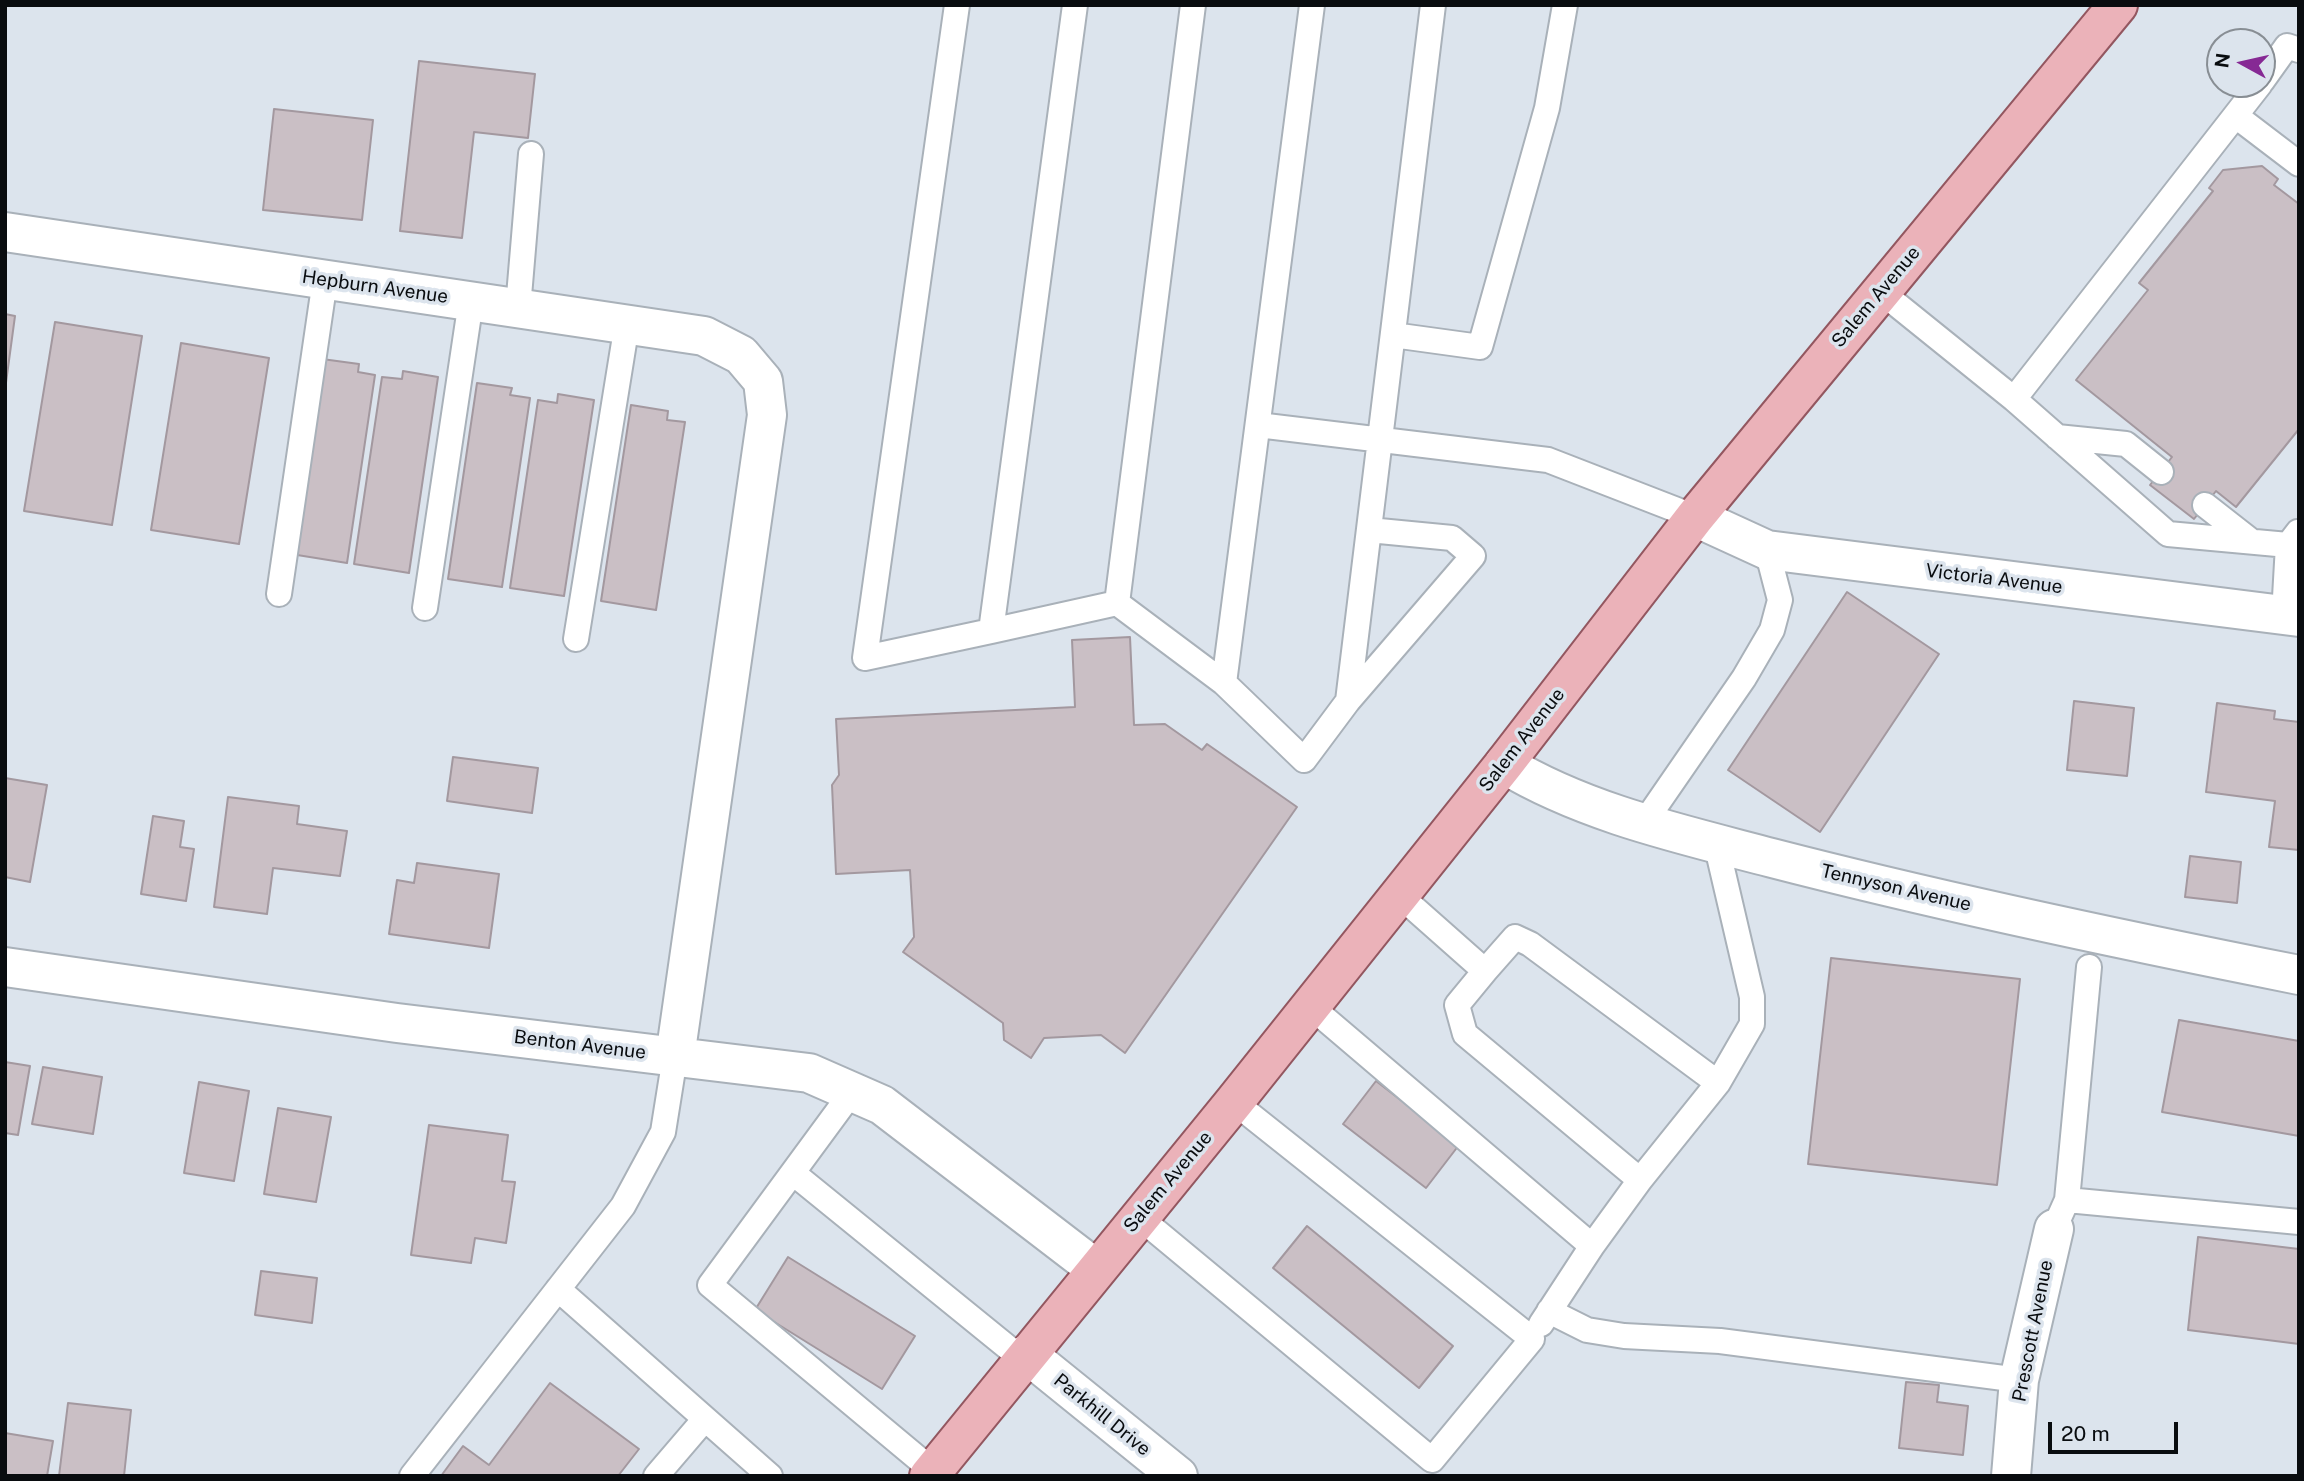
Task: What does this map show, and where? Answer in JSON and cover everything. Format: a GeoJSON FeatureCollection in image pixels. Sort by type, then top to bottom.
{"type":"FeatureCollection","features":[{"type":"Feature","properties":{"kind":"main road","name":"Salem Avenue"},"geometry":{"type":"LineString","coordinates":[[931,1474],[1234,1102],[1504,764],[1695,517],[2118,5]]}},
{"type":"Feature","properties":{"kind":"street","name":"Hepburn Avenue"},"geometry":{"type":"LineString","coordinates":[[5,232],[704,336],[741,355],[763,381],[767,415],[675,1057]]}},
{"type":"Feature","properties":{"kind":"street","name":"Victoria Avenue"},"geometry":{"type":"LineString","coordinates":[[1695,517],[1767,550],[2291,616]]}},
{"type":"Feature","properties":{"kind":"street","name":"Tennyson Avenue"},"geometry":{"type":"LineString","coordinates":[[1504,764],[1541,786],[1644,823],[1716,843],[1899,890],[2129,942],[2299,975]]}},
{"type":"Feature","properties":{"kind":"street","name":"Benton Avenue"},"geometry":{"type":"LineString","coordinates":[[5,967],[397,1023],[809,1073],[882,1105],[1096,1269]]}},
{"type":"Feature","properties":{"kind":"street","name":"Prescott Avenue"},"geometry":{"type":"LineString","coordinates":[[2011,1476],[2019,1380],[2061,1215]]}},
{"type":"Feature","properties":{"kind":"street","name":"Parkhill Drive"},"geometry":{"type":"LineString","coordinates":[[1025,1356],[1178,1476]]}},
{"type":"Feature","properties":{"kind":"lane"},"geometry":{"type":"LineString","coordinates":[[957,5],[865,658],[1117,603],[1224,683],[1304,760],[1348,701],[1473,556],[1452,538],[1368,530]]}},
{"type":"Feature","properties":{"kind":"lane"},"geometry":{"type":"LineString","coordinates":[[991,631],[1074,5]]}},
{"type":"Feature","properties":{"kind":"lane"},"geometry":{"type":"LineString","coordinates":[[1117,603],[1194,5]]}},
{"type":"Feature","properties":{"kind":"lane"},"geometry":{"type":"LineString","coordinates":[[1224,683],[1312,5]]}},
{"type":"Feature","properties":{"kind":"lane"},"geometry":{"type":"LineString","coordinates":[[1348,701],[1433,5]]}},
{"type":"Feature","properties":{"kind":"lane"},"geometry":{"type":"LineString","coordinates":[[1393,335],[1480,347],[1547,108],[1565,5]]}},
{"type":"Feature","properties":{"kind":"lane"},"geometry":{"type":"LineString","coordinates":[[2276,61],[2287,46],[2299,50]]}},
{"type":"Feature","properties":{"kind":"lane"},"geometry":{"type":"LineString","coordinates":[[2014,399],[2249,98]]}},
{"type":"Feature","properties":{"kind":"lane"},"geometry":{"type":"LineString","coordinates":[[2236,116],[2299,164]]}},
{"type":"Feature","properties":{"kind":"lane"},"geometry":{"type":"LineString","coordinates":[[518,308],[531,154]]}},
{"type":"Feature","properties":{"kind":"lane"},"geometry":{"type":"LineString","coordinates":[[279,594],[326,280]]}},
{"type":"Feature","properties":{"kind":"lane"},"geometry":{"type":"LineString","coordinates":[[1880,291],[2014,399],[2168,534],[2251,541],[2294,538],[2291,616]]}},
{"type":"Feature","properties":{"kind":"lane"},"geometry":{"type":"LineString","coordinates":[[425,608],[471,301]]}},
{"type":"Feature","properties":{"kind":"lane"},"geometry":{"type":"LineString","coordinates":[[576,639],[627,324]]}},
{"type":"Feature","properties":{"kind":"lane"},"geometry":{"type":"LineString","coordinates":[[1258,425],[1548,460],[1695,517]]}},
{"type":"Feature","properties":{"kind":"lane"},"geometry":{"type":"LineString","coordinates":[[2057,437],[2126,444],[2161,472]]}},
{"type":"Feature","properties":{"kind":"lane"},"geometry":{"type":"LineString","coordinates":[[2205,505],[2251,541]]}},
{"type":"Feature","properties":{"kind":"lane"},"geometry":{"type":"LineString","coordinates":[[1644,823],[1744,678],[1772,630],[1780,600],[1767,550]]}},
{"type":"Feature","properties":{"kind":"lane"},"geometry":{"type":"LineString","coordinates":[[1139,1217],[1425,1468],[1532,1339],[1592,1246],[1640,1180],[1718,1083],[1752,1024],[1752,997],[1716,843]]}},
{"type":"Feature","properties":{"kind":"lane"},"geometry":{"type":"LineString","coordinates":[[1398,894],[1485,971]]}},
{"type":"Feature","properties":{"kind":"lane"},"geometry":{"type":"LineString","coordinates":[[1640,1180],[1465,1034],[1457,1005],[1515,937],[1530,944],[1718,1083]]}},
{"type":"Feature","properties":{"kind":"lane"},"geometry":{"type":"LineString","coordinates":[[2089,967],[2061,1215],[2299,1222]]}},
{"type":"Feature","properties":{"kind":"lane"},"geometry":{"type":"LineString","coordinates":[[1310,1006],[1592,1246]]}},
{"type":"Feature","properties":{"kind":"lane"},"geometry":{"type":"LineString","coordinates":[[412,1476],[622,1206],[663,1132],[675,1057]]}},
{"type":"Feature","properties":{"kind":"lane"},"geometry":{"type":"LineString","coordinates":[[852,1092],[710,1286],[931,1474]]}},
{"type":"Feature","properties":{"kind":"lane"},"geometry":{"type":"LineString","coordinates":[[1234,1102],[1532,1339]]}},
{"type":"Feature","properties":{"kind":"lane"},"geometry":{"type":"LineString","coordinates":[[793,1173],[1025,1356]]}},
{"type":"Feature","properties":{"kind":"lane"},"geometry":{"type":"LineString","coordinates":[[558,1289],[770,1476]]}},
{"type":"Feature","properties":{"kind":"lane"},"geometry":{"type":"LineString","coordinates":[[1549,1311],[1587,1330],[1624,1336],[1720,1340],[2019,1380]]}},
{"type":"Feature","properties":{"kind":"lane"},"geometry":{"type":"LineString","coordinates":[[656,1476],[704,1420]]}},
{"type":"Feature","properties":{"kind":"building"},"geometry":{"type":"Polygon","coordinates":[[[419,61],[535,74],[528,138],[474,132],[462,238],[400,231],[419,61]]]}},
{"type":"Feature","properties":{"kind":"building"},"geometry":{"type":"Polygon","coordinates":[[[274,109],[373,120],[362,220],[263,210],[274,109]]]}},
{"type":"Feature","properties":{"kind":"building"},"geometry":{"type":"Polygon","coordinates":[[[2262,166],[2278,179],[2274,185],[2299,204],[2299,429],[2236,507],[2216,491],[2194,519],[2150,485],[2172,457],[2076,380],[2148,290],[2139,283],[2213,191],[2209,188],[2223,170],[2262,166]]]}},
{"type":"Feature","properties":{"kind":"building"},"geometry":{"type":"Polygon","coordinates":[[[5,314],[15,316],[5,390],[5,314]]]}},
{"type":"Feature","properties":{"kind":"building"},"geometry":{"type":"Polygon","coordinates":[[[55,322],[142,336],[112,525],[24,511],[55,322]]]}},
{"type":"Feature","properties":{"kind":"building"},"geometry":{"type":"Polygon","coordinates":[[[181,343],[269,358],[239,544],[151,530],[181,343]]]}},
{"type":"Feature","properties":{"kind":"building"},"geometry":{"type":"Polygon","coordinates":[[[322,359],[359,364],[358,372],[375,375],[347,563],[291,554],[322,359]]]}},
{"type":"Feature","properties":{"kind":"building"},"geometry":{"type":"Polygon","coordinates":[[[403,371],[438,377],[409,573],[354,564],[382,377],[402,379],[403,371]]]}},
{"type":"Feature","properties":{"kind":"building"},"geometry":{"type":"Polygon","coordinates":[[[477,383],[512,388],[510,395],[530,398],[502,587],[448,579],[477,383]]]}},
{"type":"Feature","properties":{"kind":"building"},"geometry":{"type":"Polygon","coordinates":[[[558,394],[594,400],[564,596],[510,588],[538,400],[557,403],[558,394]]]}},
{"type":"Feature","properties":{"kind":"building"},"geometry":{"type":"Polygon","coordinates":[[[631,405],[668,411],[667,420],[685,422],[656,610],[601,601],[631,405]]]}},
{"type":"Feature","properties":{"kind":"building"},"geometry":{"type":"Polygon","coordinates":[[[1847,592],[1939,654],[1820,832],[1728,770],[1847,592]]]}},
{"type":"Feature","properties":{"kind":"building"},"geometry":{"type":"Polygon","coordinates":[[[1130,637],[1134,725],[1165,724],[1202,750],[1207,744],[1297,807],[1125,1053],[1101,1035],[1044,1038],[1031,1058],[1004,1040],[1003,1023],[903,952],[914,937],[910,870],[836,874],[832,785],[839,775],[836,719],[1075,707],[1072,640],[1130,637]]]}},
{"type":"Feature","properties":{"kind":"building"},"geometry":{"type":"Polygon","coordinates":[[[2074,701],[2134,708],[2127,776],[2067,770],[2074,701]]]}},
{"type":"Feature","properties":{"kind":"building"},"geometry":{"type":"Polygon","coordinates":[[[2217,703],[2275,711],[2274,719],[2299,722],[2299,850],[2269,847],[2275,801],[2206,792],[2217,703]]]}},
{"type":"Feature","properties":{"kind":"building"},"geometry":{"type":"Polygon","coordinates":[[[453,757],[538,768],[532,813],[447,801],[453,757]]]}},
{"type":"Feature","properties":{"kind":"building"},"geometry":{"type":"Polygon","coordinates":[[[5,778],[47,785],[30,882],[5,877],[5,778]]]}},
{"type":"Feature","properties":{"kind":"building"},"geometry":{"type":"Polygon","coordinates":[[[228,797],[299,806],[297,824],[347,831],[340,876],[273,868],[267,914],[214,907],[228,797]]]}},
{"type":"Feature","properties":{"kind":"building"},"geometry":{"type":"Polygon","coordinates":[[[153,816],[184,821],[180,847],[194,849],[186,901],[141,894],[153,816]]]}},
{"type":"Feature","properties":{"kind":"building"},"geometry":{"type":"Polygon","coordinates":[[[2190,856],[2241,862],[2237,903],[2185,897],[2190,856]]]}},
{"type":"Feature","properties":{"kind":"building"},"geometry":{"type":"Polygon","coordinates":[[[417,863],[499,874],[489,948],[389,934],[397,880],[414,883],[417,863]]]}},
{"type":"Feature","properties":{"kind":"building"},"geometry":{"type":"Polygon","coordinates":[[[1831,958],[2020,979],[1997,1185],[1808,1164],[1831,958]]]}},
{"type":"Feature","properties":{"kind":"building"},"geometry":{"type":"Polygon","coordinates":[[[2179,1020],[2299,1041],[2299,1136],[2162,1112],[2179,1020]]]}},
{"type":"Feature","properties":{"kind":"building"},"geometry":{"type":"Polygon","coordinates":[[[5,1062],[30,1066],[18,1135],[5,1133],[5,1062]]]}},
{"type":"Feature","properties":{"kind":"building"},"geometry":{"type":"Polygon","coordinates":[[[43,1067],[102,1077],[93,1134],[32,1124],[43,1067]]]}},
{"type":"Feature","properties":{"kind":"building"},"geometry":{"type":"Polygon","coordinates":[[[1376,1081],[1459,1145],[1426,1188],[1343,1124],[1376,1081]]]}},
{"type":"Feature","properties":{"kind":"building"},"geometry":{"type":"Polygon","coordinates":[[[199,1082],[249,1091],[234,1181],[184,1173],[199,1082]]]}},
{"type":"Feature","properties":{"kind":"building"},"geometry":{"type":"Polygon","coordinates":[[[278,1108],[331,1117],[316,1202],[264,1194],[278,1108]]]}},
{"type":"Feature","properties":{"kind":"building"},"geometry":{"type":"Polygon","coordinates":[[[429,1125],[508,1135],[502,1181],[515,1182],[506,1243],[475,1238],[471,1263],[411,1255],[429,1125]]]}},
{"type":"Feature","properties":{"kind":"building"},"geometry":{"type":"Polygon","coordinates":[[[1307,1226],[1453,1346],[1419,1388],[1273,1268],[1307,1226]]]}},
{"type":"Feature","properties":{"kind":"building"},"geometry":{"type":"Polygon","coordinates":[[[2198,1237],[2299,1249],[2299,1344],[2188,1330],[2198,1237]]]}},
{"type":"Feature","properties":{"kind":"building"},"geometry":{"type":"Polygon","coordinates":[[[788,1257],[915,1336],[882,1389],[755,1310],[788,1257]]]}},
{"type":"Feature","properties":{"kind":"building"},"geometry":{"type":"Polygon","coordinates":[[[261,1271],[317,1278],[312,1323],[255,1315],[261,1271]]]}},
{"type":"Feature","properties":{"kind":"building"},"geometry":{"type":"Polygon","coordinates":[[[1906,1382],[1939,1385],[1937,1402],[1968,1406],[1963,1455],[1899,1448],[1906,1382]]]}},
{"type":"Feature","properties":{"kind":"building"},"geometry":{"type":"Polygon","coordinates":[[[550,1383],[639,1449],[618,1476],[441,1476],[463,1446],[489,1465],[550,1383]]]}},
{"type":"Feature","properties":{"kind":"building"},"geometry":{"type":"Polygon","coordinates":[[[68,1403],[131,1410],[124,1476],[59,1476],[68,1403]]]}},
{"type":"Feature","properties":{"kind":"building"},"geometry":{"type":"Polygon","coordinates":[[[5,1433],[53,1441],[47,1476],[5,1476],[5,1433]]]}}]}
